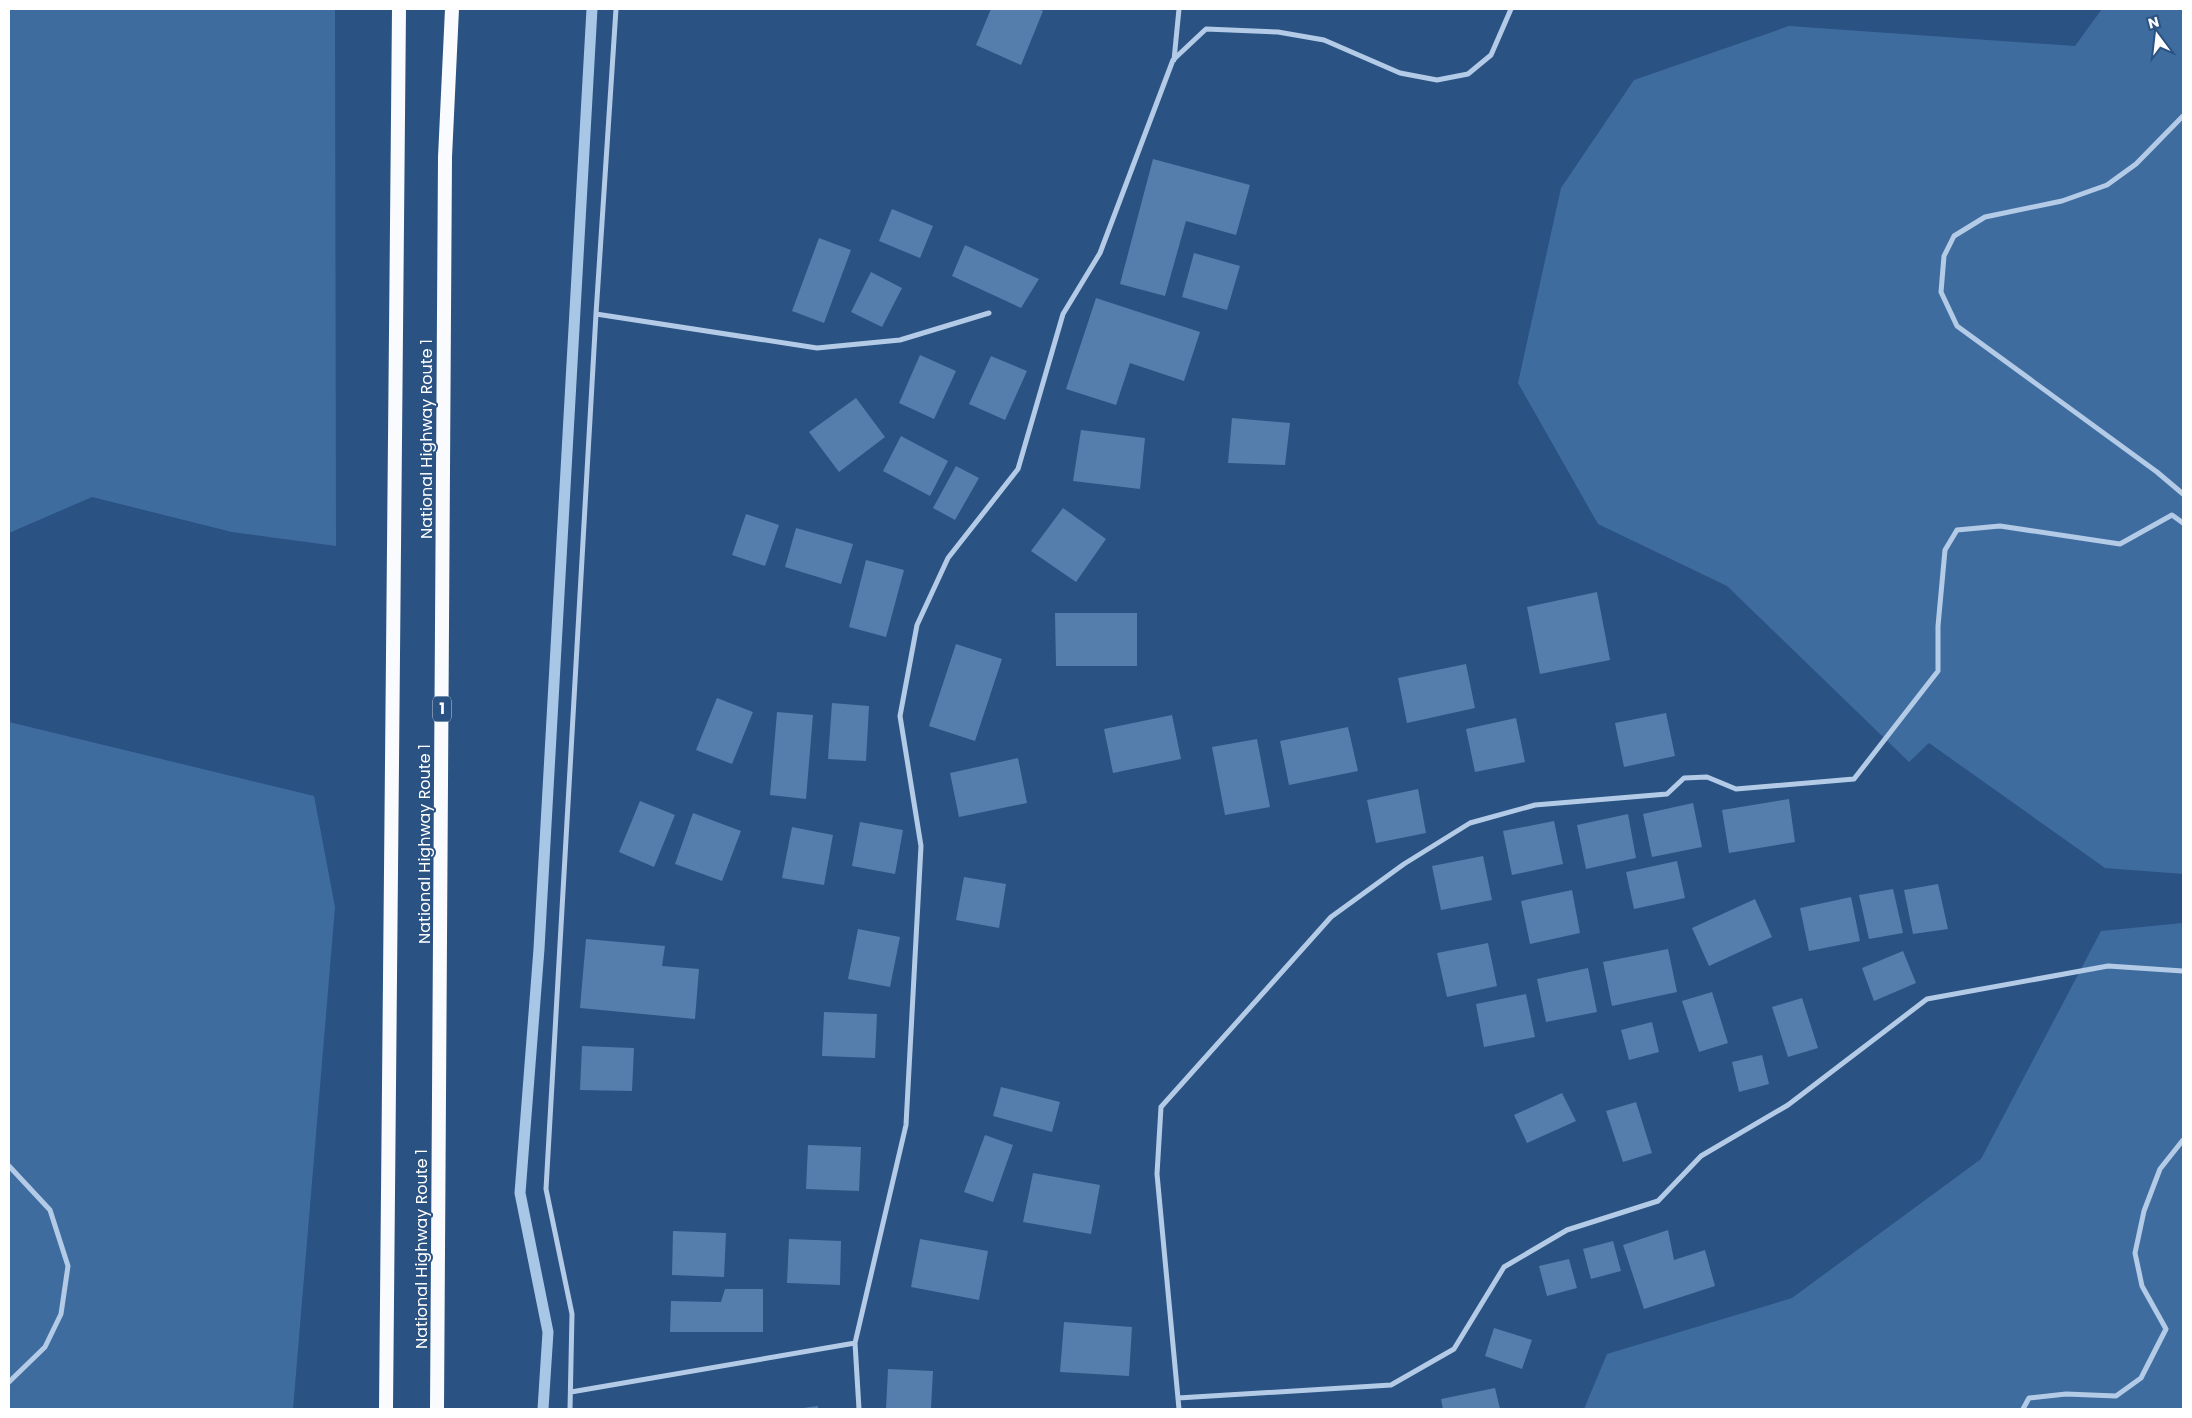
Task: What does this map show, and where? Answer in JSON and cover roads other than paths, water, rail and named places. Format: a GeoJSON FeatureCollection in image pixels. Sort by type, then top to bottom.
{"type":"FeatureCollection","features":[{"type":"Feature","properties":{"kind":"highway","name":"National Highway Route 1"},"geometry":{"type":"LineString","coordinates":[[386,1409],[399,9]]}},
{"type":"Feature","properties":{"kind":"highway","name":"National Highway Route 1"},"geometry":{"type":"LineString","coordinates":[[438,1409],[445,167],[452,9]]}},
{"type":"Feature","properties":{"kind":"street"},"geometry":{"type":"LineString","coordinates":[[570,1409],[572,1392],[572,1314],[546,1189],[596,314],[616,9]]}},
{"type":"Feature","properties":{"kind":"street"},"geometry":{"type":"LineString","coordinates":[[859,1409],[855,1343],[906,1125],[921,846],[900,716],[917,625],[948,558],[1018,468],[1063,314],[1100,253],[1174,60],[1179,9]]}},
{"type":"Feature","properties":{"kind":"street"},"geometry":{"type":"LineString","coordinates":[[1174,60],[1206,29],[1278,32],[1324,40],[1400,73],[1436,80],[1468,74],[1492,55],[1511,9]]}},
{"type":"Feature","properties":{"kind":"street"},"geometry":{"type":"LineString","coordinates":[[2183,116],[2136,164],[2107,185],[2062,201],[1985,217],[1954,236],[1944,256],[1941,292],[1957,326],[2157,472],[2183,494]]}},
{"type":"Feature","properties":{"kind":"street"},"geometry":{"type":"LineString","coordinates":[[596,314],[817,348],[900,340],[989,313]]}},
{"type":"Feature","properties":{"kind":"street"},"geometry":{"type":"LineString","coordinates":[[1179,1409],[1157,1174],[1161,1107],[1331,917],[1404,864],[1470,823],[1535,805],[1667,794],[1684,778],[1707,777],[1736,789],[1854,779],[1938,671],[1938,626],[1945,550],[1957,530],[2000,526],[2120,544],[2172,515],[2183,523]]}},
{"type":"Feature","properties":{"kind":"street"},"geometry":{"type":"LineString","coordinates":[[1178,1398],[1391,1385],[1454,1349],[1504,1267],[1566,1230],[1658,1201],[1701,1156],[1788,1105],[1927,999],[2108,966],[2183,971]]}},
{"type":"Feature","properties":{"kind":"street"},"geometry":{"type":"LineString","coordinates":[[2023,1409],[2030,1398],[2066,1394],[2116,1396],[2141,1378],[2166,1329],[2142,1286],[2135,1253],[2144,1211],[2160,1169],[2183,1140]]}},
{"type":"Feature","properties":{"kind":"street"},"geometry":{"type":"LineString","coordinates":[[9,1166],[50,1210],[68,1266],[61,1314],[45,1347],[9,1382]]}},
{"type":"Feature","properties":{"kind":"street"},"geometry":{"type":"LineString","coordinates":[[572,1392],[855,1343]]}},
{"type":"Feature","properties":{"kind":"waterway"},"geometry":{"type":"LineString","coordinates":[[543,1409],[548,1332],[520,1193],[539,949],[592,9]]}}]}
